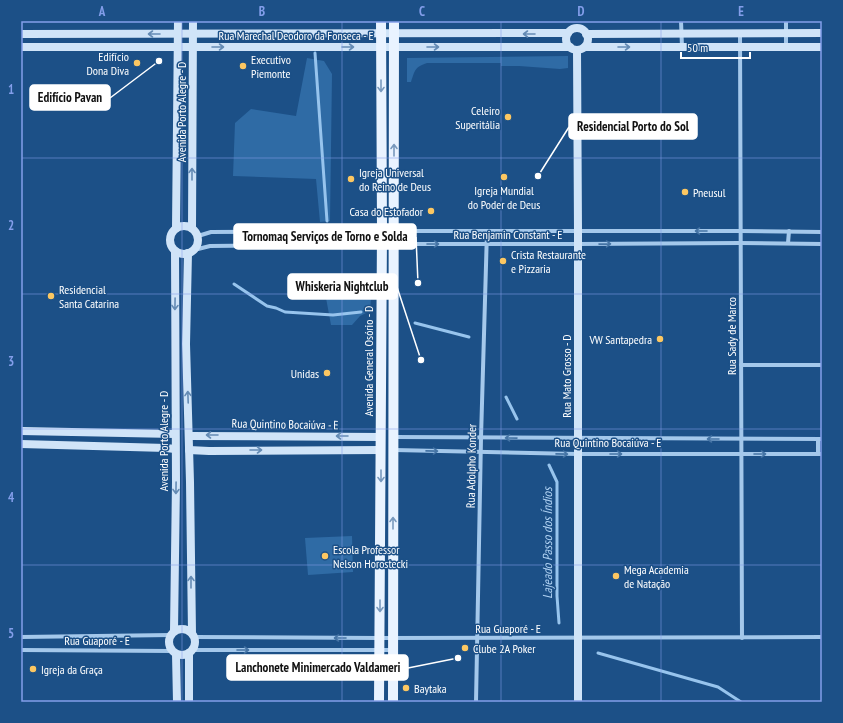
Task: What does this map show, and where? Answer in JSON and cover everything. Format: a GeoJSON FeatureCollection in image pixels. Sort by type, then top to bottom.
{"type":"FeatureCollection","features":[{"type":"Feature","properties":{"kind":"main road","name":"Avenida General Osório - D"},"geometry":{"type":"LineString","coordinates":[[380,702],[382,231],[381,21]]}},
{"type":"Feature","properties":{"kind":"main road"},"geometry":{"type":"LineString","coordinates":[[393,702],[394,21]]}},
{"type":"Feature","properties":{"kind":"street","name":"Avenida Porto Alegre - D"},"geometry":{"type":"LineString","coordinates":[[176,228],[178,21]]}},
{"type":"Feature","properties":{"kind":"street","name":"Avenida Porto Alegre - D"},"geometry":{"type":"LineString","coordinates":[[192,228],[193,21]]}},
{"type":"Feature","properties":{"kind":"street"},"geometry":{"type":"LineString","coordinates":[[681,21],[682,47]]}},
{"type":"Feature","properties":{"kind":"street"},"geometry":{"type":"LineString","coordinates":[[786,21],[786,47]]}},
{"type":"Feature","properties":{"kind":"street"},"geometry":{"type":"LineString","coordinates":[[577,25],[586,34],[588,40],[577,48],[568,45],[567,41],[568,34],[577,25]]}},
{"type":"Feature","properties":{"kind":"street","name":"Rua Sady de Marco"},"geometry":{"type":"LineString","coordinates":[[740,33],[742,638]]}},
{"type":"Feature","properties":{"kind":"street"},"geometry":{"type":"LineString","coordinates":[[586,34],[822,33]]}},
{"type":"Feature","properties":{"kind":"street","name":"Rua Marechal Deodoro da Fonseca - E"},"geometry":{"type":"LineString","coordinates":[[21,34],[568,34]]}},
{"type":"Feature","properties":{"kind":"street"},"geometry":{"type":"LineString","coordinates":[[489,47],[490,34]]}},
{"type":"Feature","properties":{"kind":"street","name":"Rua Marechal Deodoro da Fonseca - E"},"geometry":{"type":"LineString","coordinates":[[21,47],[822,47]]}},
{"type":"Feature","properties":{"kind":"street","name":"Rua Mato Grosso - D"},"geometry":{"type":"LineString","coordinates":[[577,48],[578,702]]}},
{"type":"Feature","properties":{"kind":"street"},"geometry":{"type":"LineString","coordinates":[[182,226],[192,228],[198,236],[197,246],[191,252],[183,254],[175,251],[170,241],[172,233],[176,228],[182,226]]}},
{"type":"Feature","properties":{"kind":"street","name":"Rua Adolpho Konder"},"geometry":{"type":"LineString","coordinates":[[476,702],[487,231]]}},
{"type":"Feature","properties":{"kind":"street"},"geometry":{"type":"LineString","coordinates":[[788,243],[789,231]]}},
{"type":"Feature","properties":{"kind":"street","name":"Rua Benjamin Constant - E"},"geometry":{"type":"LineString","coordinates":[[198,236],[211,232],[822,232]]}},
{"type":"Feature","properties":{"kind":"street","name":"Rua Benjamin Constant - E"},"geometry":{"type":"LineString","coordinates":[[191,252],[210,246],[740,242],[822,244]]}},
{"type":"Feature","properties":{"kind":"street","name":"Avenida Porto Alegre - D"},"geometry":{"type":"LineString","coordinates":[[172,633],[176,482],[175,251]]}},
{"type":"Feature","properties":{"kind":"street","name":"Avenida Porto Alegre - D"},"geometry":{"type":"LineString","coordinates":[[191,252],[186,344],[193,635]]}},
{"type":"Feature","properties":{"kind":"street"},"geometry":{"type":"LineString","coordinates":[[741,365],[822,365]]}},
{"type":"Feature","properties":{"kind":"street"},"geometry":{"type":"LineString","coordinates":[[21,430],[175,434]]}},
{"type":"Feature","properties":{"kind":"street","name":"Rua Quintino Bocaiúva - E"},"geometry":{"type":"LineString","coordinates":[[189,436],[381,437]]}},
{"type":"Feature","properties":{"kind":"street"},"geometry":{"type":"LineString","coordinates":[[309,436],[310,450]]}},
{"type":"Feature","properties":{"kind":"street","name":"Rua Quintino Bocaiúva - E"},"geometry":{"type":"LineString","coordinates":[[393,437],[820,439]]}},
{"type":"Feature","properties":{"kind":"street"},"geometry":{"type":"LineString","coordinates":[[820,439],[820,454]]}},
{"type":"Feature","properties":{"kind":"street"},"geometry":{"type":"LineString","coordinates":[[21,444],[175,449]]}},
{"type":"Feature","properties":{"kind":"street","name":"Rua Quintino Bocaiúva - E"},"geometry":{"type":"LineString","coordinates":[[189,450],[381,450]]}},
{"type":"Feature","properties":{"kind":"street","name":"Rua Quintino Bocaiúva - E"},"geometry":{"type":"LineString","coordinates":[[393,450],[578,454],[820,454]]}},
{"type":"Feature","properties":{"kind":"street"},"geometry":{"type":"LineString","coordinates":[[189,702],[191,652],[195,642],[193,635],[185,629],[177,630],[172,633],[168,643],[174,652],[180,655],[191,652],[393,650]]}},
{"type":"Feature","properties":{"kind":"street","name":"Rua Guaporé - E"},"geometry":{"type":"LineString","coordinates":[[21,637],[172,633]]}},
{"type":"Feature","properties":{"kind":"street","name":"Rua Guaporé - E"},"geometry":{"type":"LineString","coordinates":[[193,635],[380,638],[822,638]]}},
{"type":"Feature","properties":{"kind":"street","name":"Rua Guaporé - E"},"geometry":{"type":"LineString","coordinates":[[21,650],[174,652]]}},
{"type":"Feature","properties":{"kind":"street"},"geometry":{"type":"LineString","coordinates":[[174,652],[177,702]]}},
{"type":"Feature","properties":{"kind":"shaded area"},"geometry":{"type":"Polygon","coordinates":[[[568,56],[568,68],[560,69],[501,66],[501,63],[427,63],[418,68],[411,82],[407,82],[407,58],[568,56]]]}},
{"type":"Feature","properties":{"kind":"shaded area"},"geometry":{"type":"Polygon","coordinates":[[[307,58],[324,61],[332,74],[330,221],[320,222],[316,179],[233,176],[235,123],[251,109],[296,116],[307,58]]]}},
{"type":"Feature","properties":{"kind":"shaded area"},"geometry":{"type":"Polygon","coordinates":[[[336,294],[371,298],[370,311],[360,316],[352,325],[331,325],[326,298],[336,294]]]}},
{"type":"Feature","properties":{"kind":"shaded area"},"geometry":{"type":"Polygon","coordinates":[[[352,536],[353,572],[308,575],[305,538],[352,536]]]}},
{"type":"Feature","properties":{"kind":"waterway"},"geometry":{"type":"LineString","coordinates":[[315,53],[327,221]]}},
{"type":"Feature","properties":{"kind":"waterway","name":"Lajeado Passo dos Índios"},"geometry":{"type":"LineString","coordinates":[[234,284],[267,306],[285,312],[333,315],[361,312]]}},
{"type":"Feature","properties":{"kind":"waterway","name":"Lajeado Passo dos Índios"},"geometry":{"type":"LineString","coordinates":[[415,323],[469,337]]}},
{"type":"Feature","properties":{"kind":"waterway","name":"Lajeado Passo dos Índios"},"geometry":{"type":"LineString","coordinates":[[506,397],[517,419]]}},
{"type":"Feature","properties":{"kind":"waterway","name":"Lajeado Passo dos Índios"},"geometry":{"type":"LineString","coordinates":[[549,465],[557,482],[557,596],[559,623]]}},
{"type":"Feature","properties":{"kind":"waterway","name":"Lajeado Passo dos Índios"},"geometry":{"type":"LineString","coordinates":[[598,653],[718,687],[741,702]]}},
{"type":"Feature","properties":{"kind":"place","name":"Edifício Pavan"},"geometry":{"type":"Point","coordinates":[159,61]}},
{"type":"Feature","properties":{"kind":"place","name":"Edifício Dona Diva"},"geometry":{"type":"Point","coordinates":[137,63]}},
{"type":"Feature","properties":{"kind":"place","name":"Executivo Piemonte"},"geometry":{"type":"Point","coordinates":[243,66]}},
{"type":"Feature","properties":{"kind":"place","name":"Celeiro Superitália"},"geometry":{"type":"Point","coordinates":[508,117]}},
{"type":"Feature","properties":{"kind":"place","name":"Residencial Porto do Sol"},"geometry":{"type":"Point","coordinates":[538,176]}},
{"type":"Feature","properties":{"kind":"place","name":"Igreja Mundial do Poder de Deus"},"geometry":{"type":"Point","coordinates":[504,177]}},
{"type":"Feature","properties":{"kind":"place","name":"Igreja Universal do Reino de Deus"},"geometry":{"type":"Point","coordinates":[351,179]}},
{"type":"Feature","properties":{"kind":"place","name":"Pneusul"},"geometry":{"type":"Point","coordinates":[685,192]}},
{"type":"Feature","properties":{"kind":"place","name":"Casa do Estofador"},"geometry":{"type":"Point","coordinates":[431,211]}},
{"type":"Feature","properties":{"kind":"place","name":"Crista Restaurante e Pizzaria"},"geometry":{"type":"Point","coordinates":[503,261]}},
{"type":"Feature","properties":{"kind":"place","name":"Tornomaq Serviços de Torno e Solda"},"geometry":{"type":"Point","coordinates":[418,283]}},
{"type":"Feature","properties":{"kind":"place","name":"Residencial Santa Catarina"},"geometry":{"type":"Point","coordinates":[51,296]}},
{"type":"Feature","properties":{"kind":"place","name":"VW Santapedra"},"geometry":{"type":"Point","coordinates":[660,339]}},
{"type":"Feature","properties":{"kind":"place","name":"Whiskeria Nightclub"},"geometry":{"type":"Point","coordinates":[421,360]}},
{"type":"Feature","properties":{"kind":"place","name":"Unidas"},"geometry":{"type":"Point","coordinates":[327,373]}},
{"type":"Feature","properties":{"kind":"place","name":"Escola Professor Nelson Horostecki"},"geometry":{"type":"Point","coordinates":[325,556]}},
{"type":"Feature","properties":{"kind":"place","name":"Mega Academia de Natação"},"geometry":{"type":"Point","coordinates":[616,576]}},
{"type":"Feature","properties":{"kind":"place","name":"Clube 2A Poker"},"geometry":{"type":"Point","coordinates":[465,648]}},
{"type":"Feature","properties":{"kind":"place","name":"Lanchonete Minimercado Valdameri"},"geometry":{"type":"Point","coordinates":[458,658]}},
{"type":"Feature","properties":{"kind":"place","name":"Igreja da Graça"},"geometry":{"type":"Point","coordinates":[33,669]}},
{"type":"Feature","properties":{"kind":"place","name":"Baytaka"},"geometry":{"type":"Point","coordinates":[406,688]}}]}
